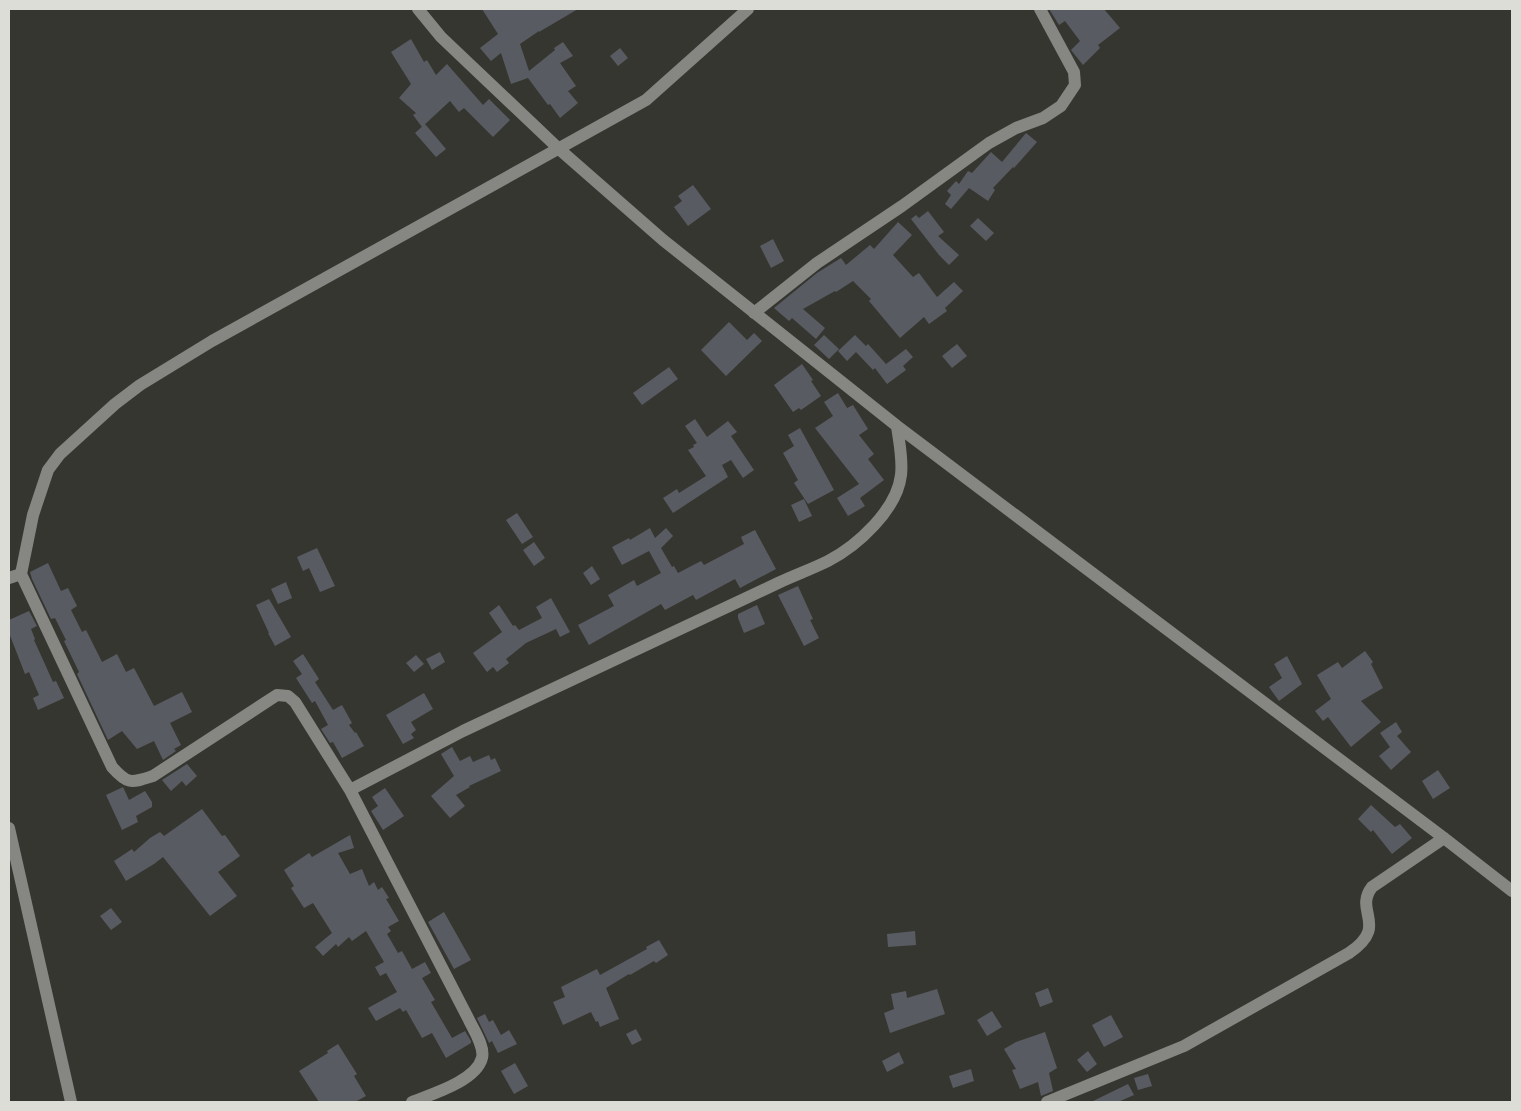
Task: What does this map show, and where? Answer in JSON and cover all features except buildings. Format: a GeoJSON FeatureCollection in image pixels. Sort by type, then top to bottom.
{"type":"FeatureCollection","features":[{"type":"Feature","properties":{"kind":"street"},"geometry":{"type":"LineString","coordinates":[[418,9],[440,37],[559,149],[663,240],[897,426],[1512,891]]}},
{"type":"Feature","properties":{"kind":"street"},"geometry":{"type":"LineString","coordinates":[[412,1102],[470,1076],[482,1058],[481,1048],[468,1018],[350,790],[295,702],[288,696],[277,695],[153,776],[135,782],[127,781],[112,767],[15,576],[33,515],[48,470],[60,454],[115,404],[168,367],[212,340],[646,100],[748,9]]}},
{"type":"Feature","properties":{"kind":"street"},"geometry":{"type":"LineString","coordinates":[[754,313],[817,263],[902,206],[981,149],[1016,128],[1043,118],[1061,106],[1075,85],[1074,72],[1040,9]]}},
{"type":"Feature","properties":{"kind":"street"},"geometry":{"type":"LineString","coordinates":[[350,790],[463,731],[769,587],[829,561],[860,538],[875,524],[885,512],[896,493],[901,477],[897,426]]}},
{"type":"Feature","properties":{"kind":"street"},"geometry":{"type":"LineString","coordinates":[[9,828],[71,1102]]}},
{"type":"Feature","properties":{"kind":"street"},"geometry":{"type":"LineString","coordinates":[[1047,1102],[1184,1046],[1349,953],[1360,945],[1367,936],[1370,926],[1367,893],[1372,887],[1444,838]]}}]}
